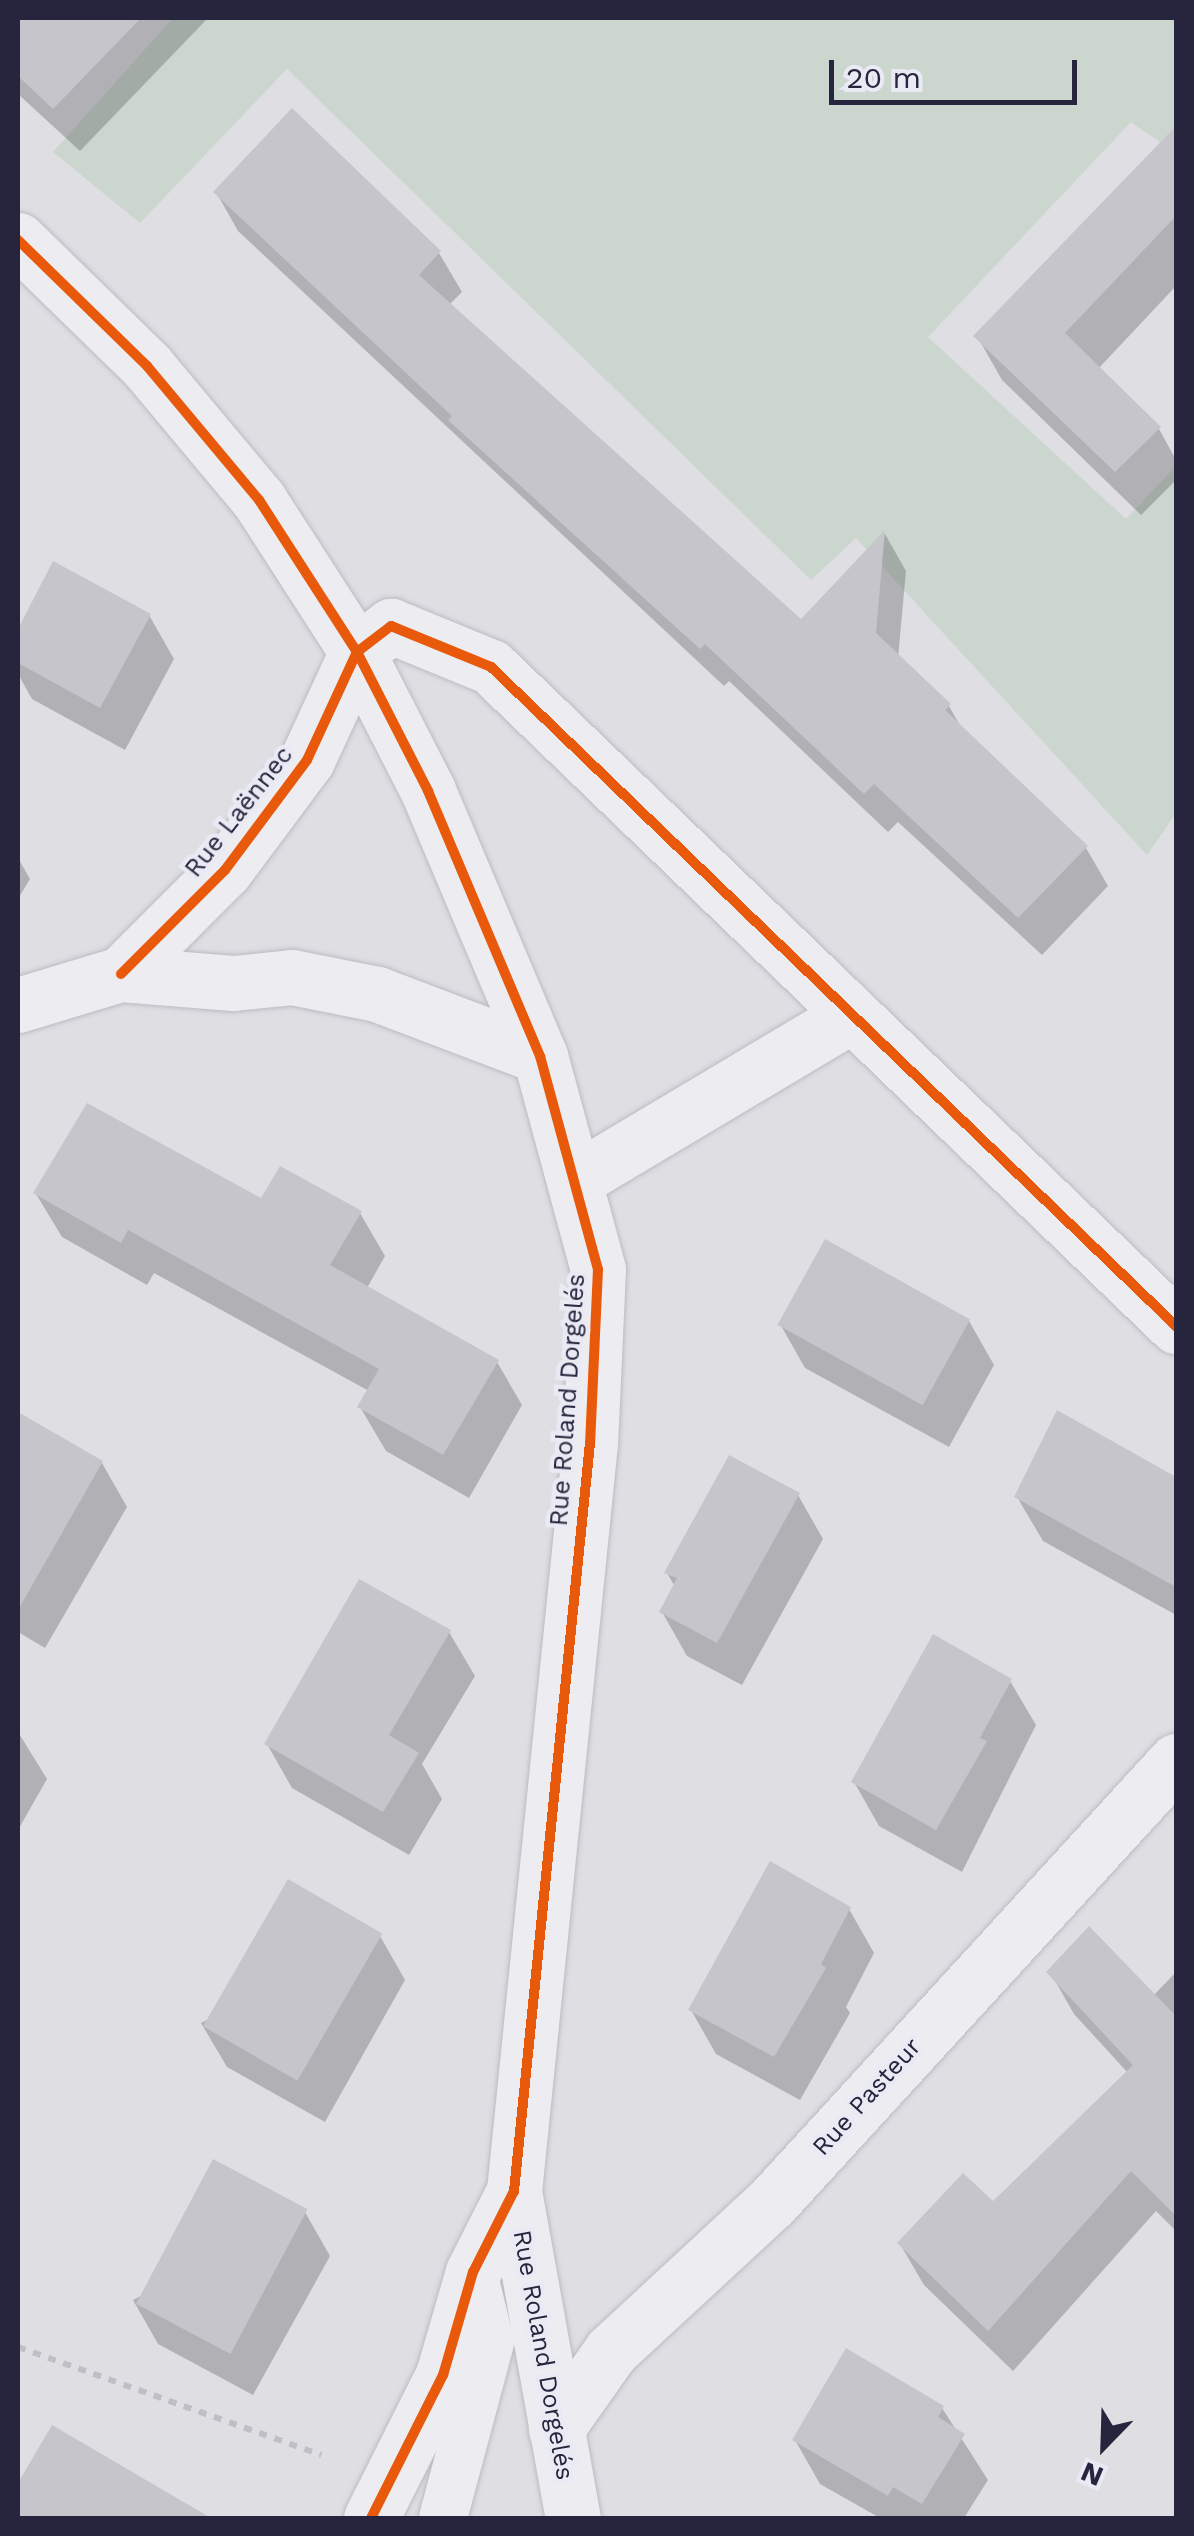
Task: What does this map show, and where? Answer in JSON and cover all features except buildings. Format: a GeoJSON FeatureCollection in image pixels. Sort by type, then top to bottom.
{"type":"FeatureCollection","features":[{"type":"Feature","properties":{"kind":"street","name":"Rue Roland Dorgelés"},"geometry":{"type":"LineString","coordinates":[[18,240],[147,366],[260,500],[358,652],[428,791],[540,1056],[598,1270],[597,1340],[514,2191],[573,2518]]}},
{"type":"Feature","properties":{"kind":"street"},"geometry":{"type":"LineString","coordinates":[[358,652],[392,626],[490,667],[1176,1326]]}},
{"type":"Feature","properties":{"kind":"street","name":"Rue Laënnec"},"geometry":{"type":"LineString","coordinates":[[121,974],[225,870],[307,760],[358,652]]}},
{"type":"Feature","properties":{"kind":"street","name":"Rue Laënnec"},"geometry":{"type":"LineString","coordinates":[[18,1005],[121,974],[233,984],[292,978],[360,990],[540,1056]]}},
{"type":"Feature","properties":{"kind":"street"},"geometry":{"type":"LineString","coordinates":[[574,1180],[850,1016]]}},
{"type":"Feature","properties":{"kind":"street","name":"Rue Pasteur"},"geometry":{"type":"LineString","coordinates":[[556,2429],[611,2352],[772,2202],[1176,1761]]}},
{"type":"Feature","properties":{"kind":"street","name":"Rue Roland Dorgelés"},"geometry":{"type":"LineString","coordinates":[[381,2503],[442,2375],[473,2272],[514,2191]]}},
{"type":"Feature","properties":{"kind":"lane"},"geometry":{"type":"LineString","coordinates":[[443,2518],[490,2342],[473,2272]]}},
{"type":"Feature","properties":{"kind":"path"},"geometry":{"type":"LineString","coordinates":[[18,2347],[327,2457],[381,2503]]}},
{"type":"Feature","properties":{"kind":"shaded area"},"geometry":{"type":"Polygon","coordinates":[[[173,18],[1176,18],[1176,153],[1131,122],[928,337],[1126,519],[1176,466],[1176,813],[1147,855],[856,538],[811,580],[287,69],[140,223],[53,152],[173,18]]]}},
{"type":"Feature","properties":{"kind":"cycle path"},"geometry":{"type":"LineString","coordinates":[[18,240],[147,366],[259,500],[357,652],[428,791],[540,1056],[598,1269],[590,1443],[514,2191],[473,2272],[443,2375],[371,2518]]}},
{"type":"Feature","properties":{"kind":"cycle path"},"geometry":{"type":"LineString","coordinates":[[121,974],[225,870],[307,760],[357,652],[391,626],[491,667],[1176,1326]]}}]}
